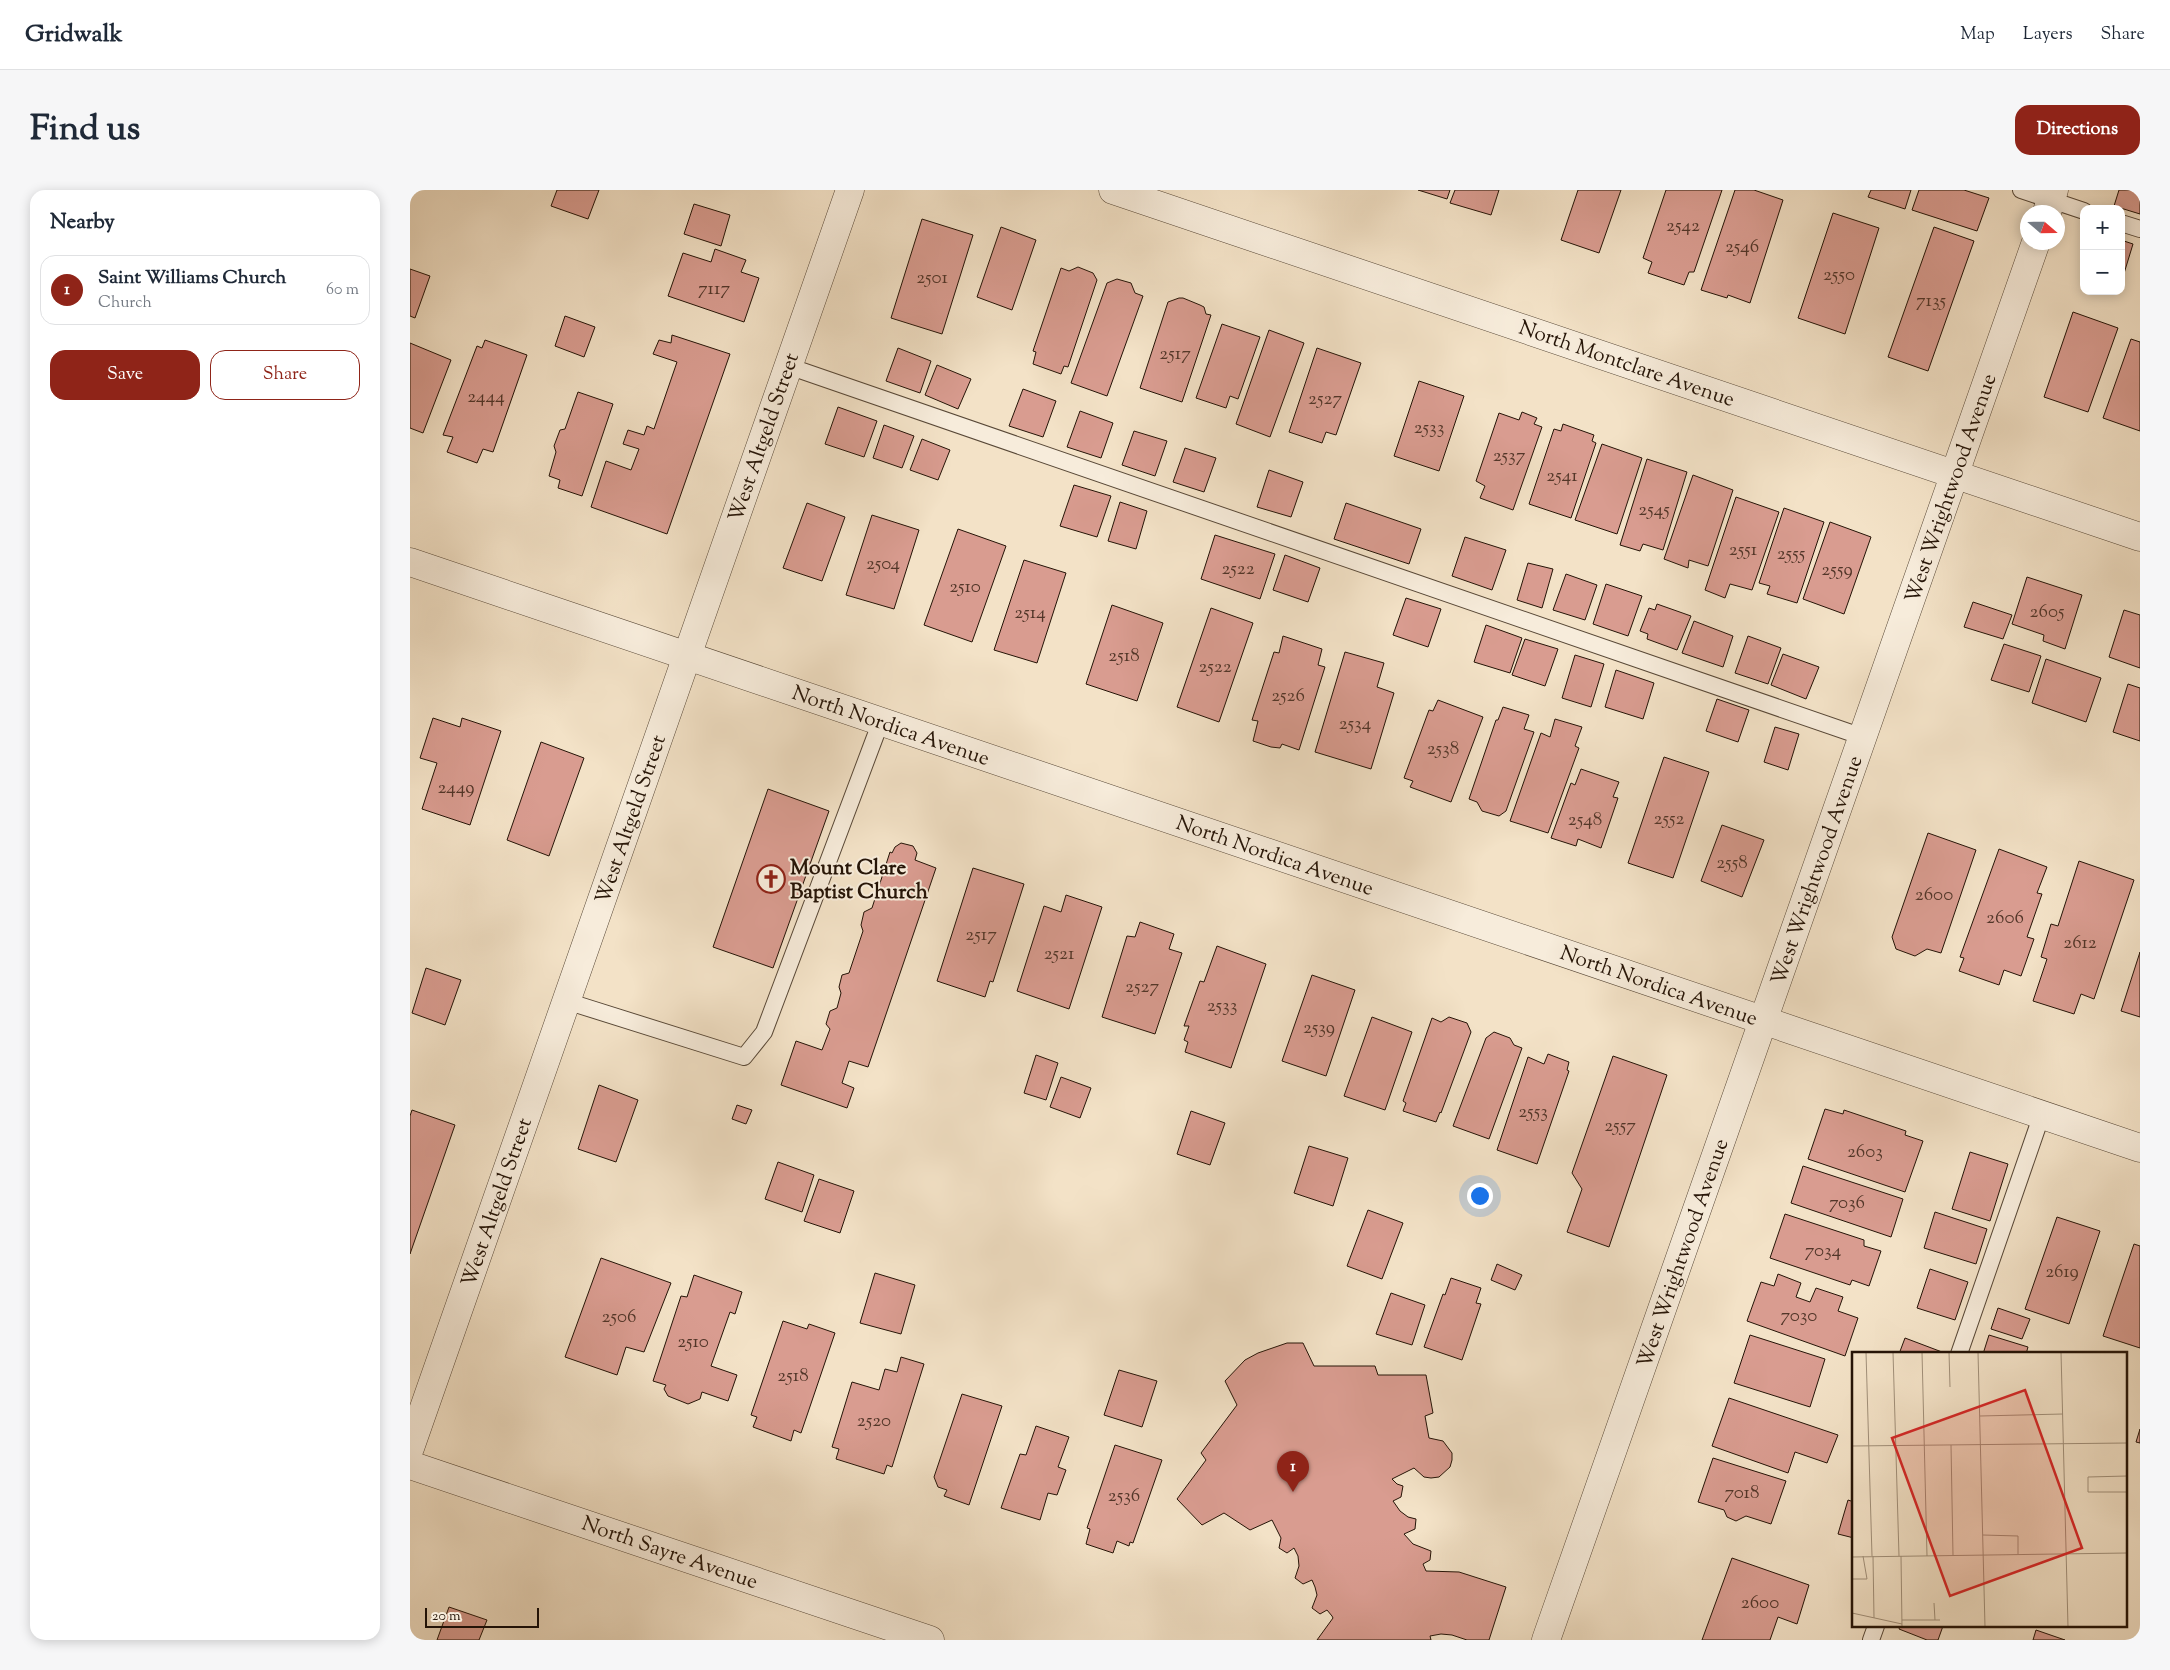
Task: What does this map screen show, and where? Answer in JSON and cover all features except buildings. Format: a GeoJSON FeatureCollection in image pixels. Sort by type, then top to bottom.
{"type":"FeatureCollection","features":[{"type":"Feature","properties":{"kind":"street","name":"West Altgeld Street"},"geometry":{"type":"LineString","coordinates":[[410,1448],[850,190]]}},
{"type":"Feature","properties":{"kind":"street","name":"North Montclare Avenue"},"geometry":{"type":"LineString","coordinates":[[1114,190],[2140,537]]}},
{"type":"Feature","properties":{"kind":"street","name":"West Wrightwood Avenue"},"geometry":{"type":"LineString","coordinates":[[1546,1640],[2033,250]]}},
{"type":"Feature","properties":{"kind":"street","name":"North Nordica Avenue"},"geometry":{"type":"LineString","coordinates":[[410,562],[2140,1148]]}},
{"type":"Feature","properties":{"kind":"street","name":"North Sayre Avenue"},"geometry":{"type":"LineString","coordinates":[[410,1465],[930,1640]]}},
{"type":"Feature","properties":{"kind":"lane"},"geometry":{"type":"LineString","coordinates":[[2021,190],[2080,210]]}},
{"type":"Feature","properties":{"kind":"lane"},"geometry":{"type":"LineString","coordinates":[[2125,224],[2140,230]]}},
{"type":"Feature","properties":{"kind":"lane"},"geometry":{"type":"LineString","coordinates":[[788,366],[1863,737]]}},
{"type":"Feature","properties":{"kind":"lane"},"geometry":{"type":"LineString","coordinates":[[566,1001],[744,1056],[764,1032],[881,721]]}},
{"type":"Feature","properties":{"kind":"lane"},"geometry":{"type":"LineString","coordinates":[[1960,1352],[2042,1114]]}},
{"type":"Feature","properties":{"kind":"lane"},"geometry":{"type":"LineString","coordinates":[[1871,1640],[1875,1628]]}},
{"type":"Feature","properties":{"kind":"place","name":"Mount Clare Baptist Church"},"geometry":{"type":"Point","coordinates":[771,879]}},
{"type":"Feature","properties":{"kind":"place","name":"Saint Williams Church"},"geometry":{"type":"Point","coordinates":[1293,1492]}}]}
